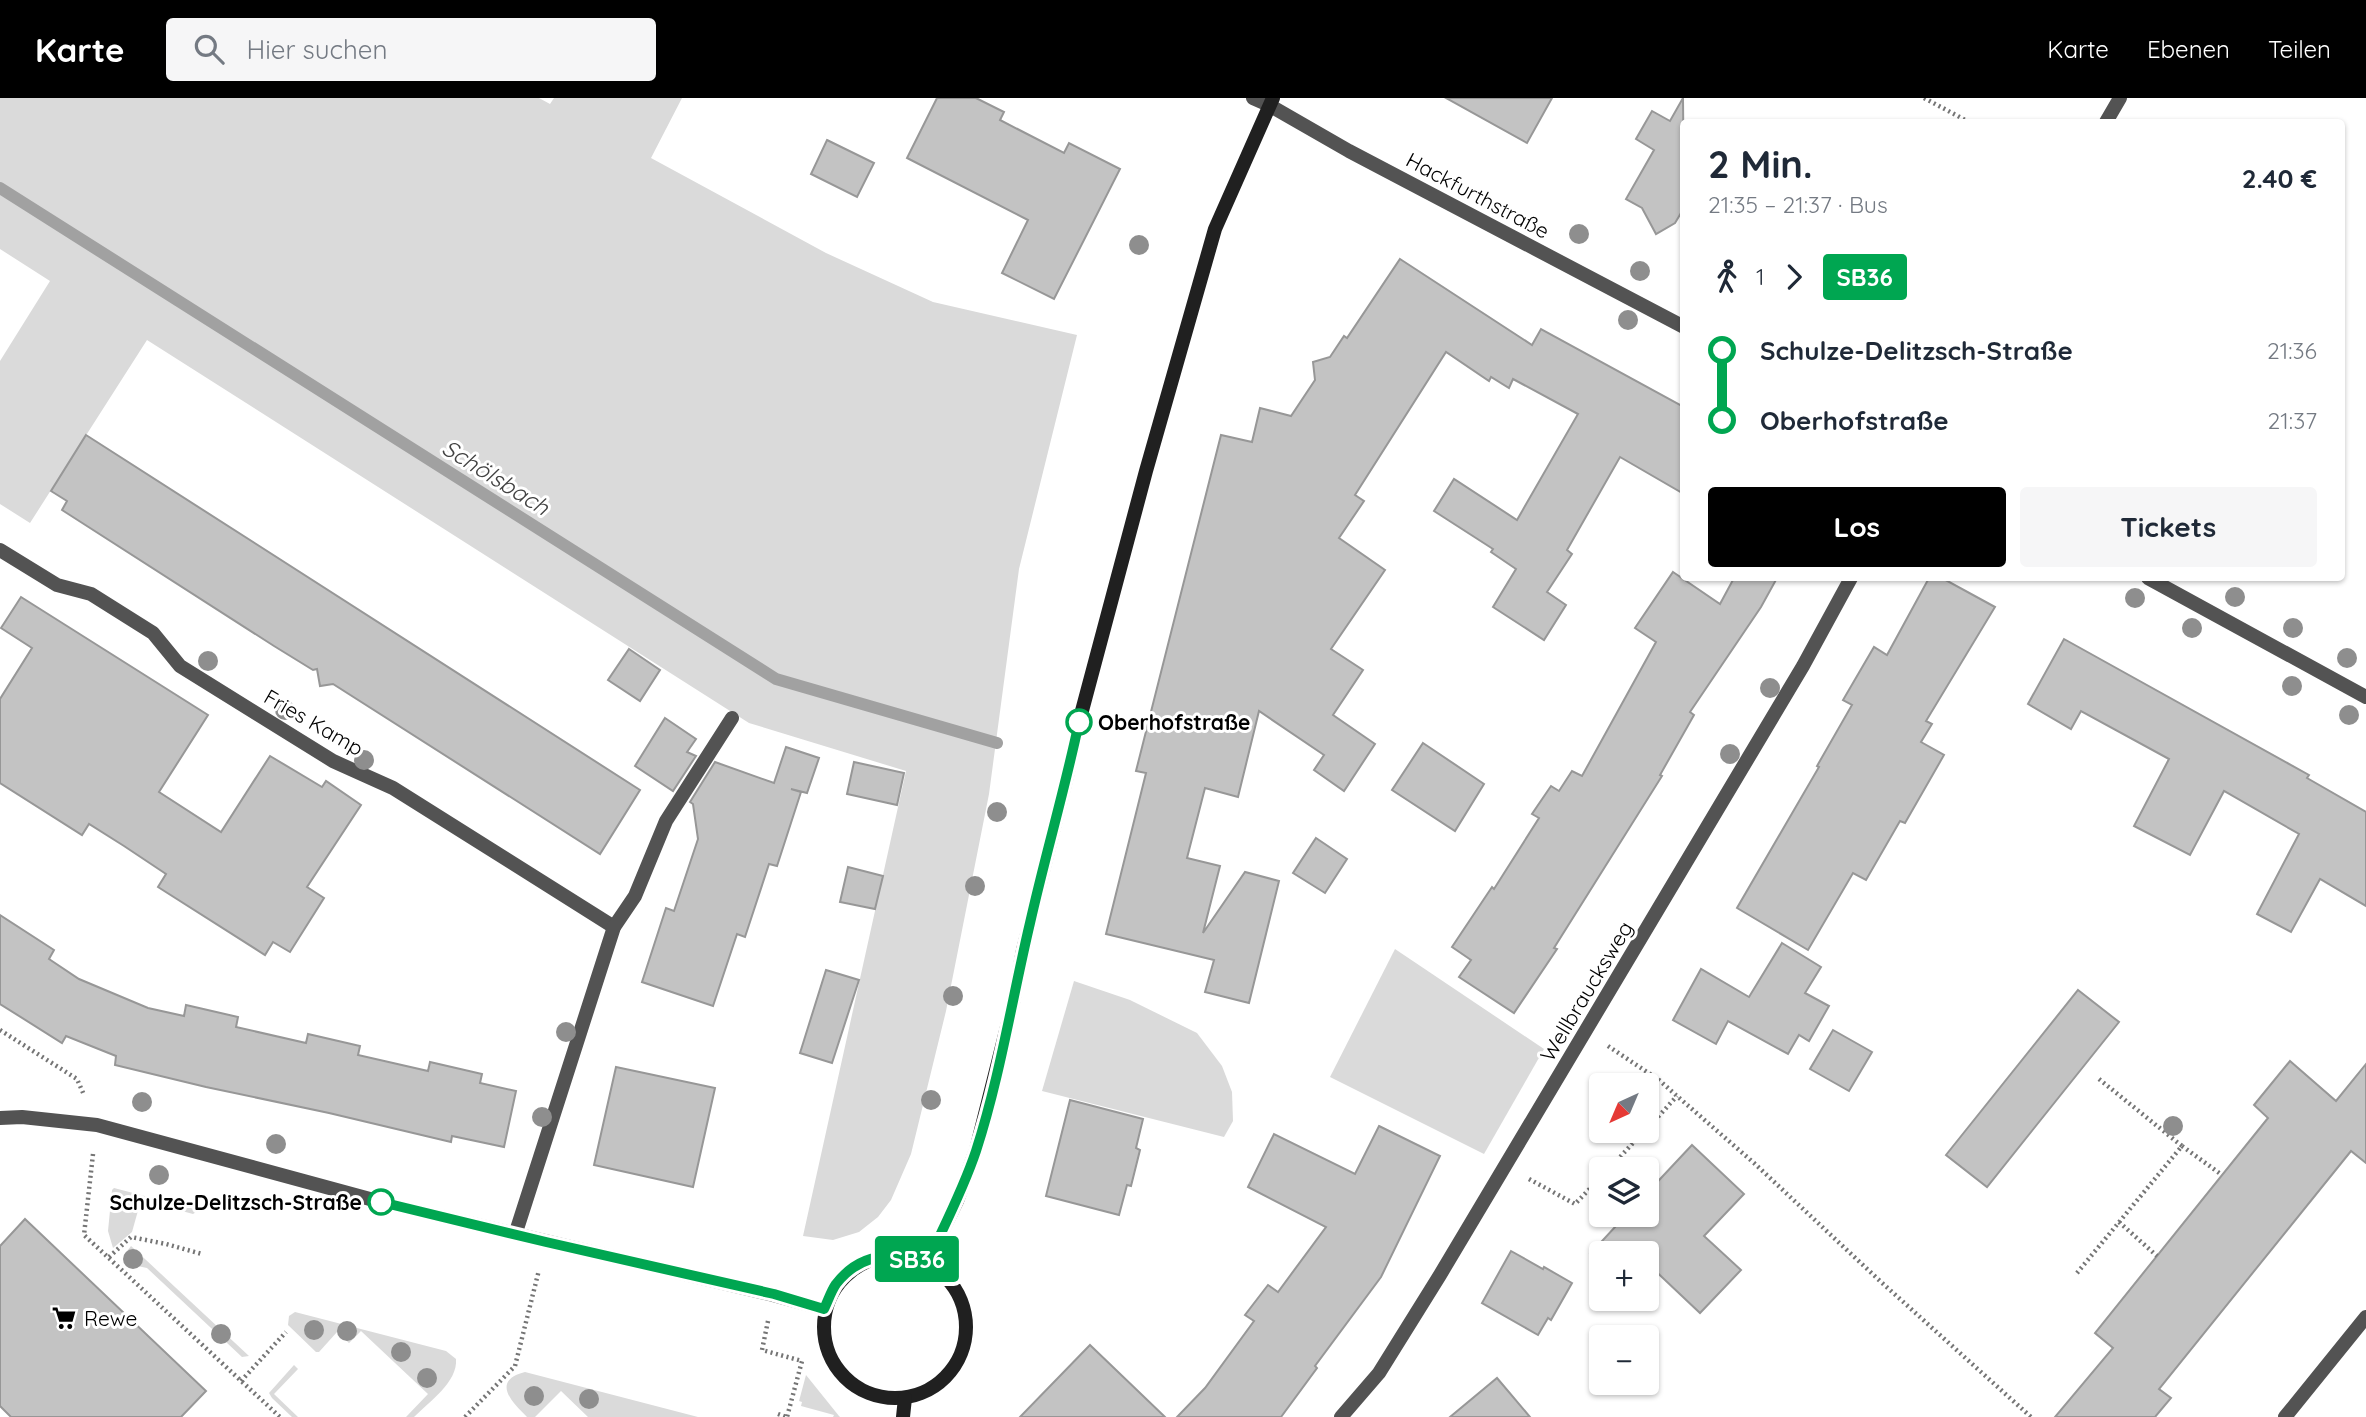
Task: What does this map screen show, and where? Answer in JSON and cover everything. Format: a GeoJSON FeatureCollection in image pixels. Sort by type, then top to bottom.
{"type":"FeatureCollection","features":[{"type":"Feature","properties":{"kind":"main road"},"geometry":{"type":"LineString","coordinates":[[927,1263],[957,1201],[976,1150],[1079,722],[1146,471],[1215,229],[1271,102]]}},
{"type":"Feature","properties":{"kind":"main road"},"geometry":{"type":"LineString","coordinates":[[881,1255],[908,1256],[927,1263],[945,1276],[962,1303],[966,1334],[963,1349],[947,1377],[920,1394],[905,1398],[877,1396],[851,1384],[832,1363],[823,1337],[824,1309],[836,1284],[855,1266],[881,1255]]}},
{"type":"Feature","properties":{"kind":"main road"},"geometry":{"type":"LineString","coordinates":[[903,1417],[905,1398]]}},
{"type":"Feature","properties":{"kind":"street","name":"Hackfurthstraße"},"geometry":{"type":"LineString","coordinates":[[1253,98],[1271,102],[1349,151],[1680,325]]}},
{"type":"Feature","properties":{"kind":"street"},"geometry":{"type":"LineString","coordinates":[[2108,119],[2120,98]]}},
{"type":"Feature","properties":{"kind":"street","name":"Fries Kamp"},"geometry":{"type":"LineString","coordinates":[[0,550],[57,585],[91,594],[153,633],[180,666],[333,761],[393,788],[614,927]]}},
{"type":"Feature","properties":{"kind":"street","name":"Wellbraucksweg"},"geometry":{"type":"LineString","coordinates":[[1341,1417],[1379,1373],[1440,1275],[1803,666],[1849,581]]}},
{"type":"Feature","properties":{"kind":"street"},"geometry":{"type":"LineString","coordinates":[[2153,581],[2366,698]]}},
{"type":"Feature","properties":{"kind":"street"},"geometry":{"type":"LineString","coordinates":[[515,1235],[614,927],[635,896],[666,821],[732,718]]}},
{"type":"Feature","properties":{"kind":"street"},"geometry":{"type":"LineString","coordinates":[[0,1118],[22,1117],[97,1125],[355,1195],[515,1235],[774,1294],[824,1309]]}},
{"type":"Feature","properties":{"kind":"street"},"geometry":{"type":"LineString","coordinates":[[2285,1417],[2366,1317]]}},
{"type":"Feature","properties":{"kind":"path"},"geometry":{"type":"LineString","coordinates":[[1924,98],[1963,119]]}},
{"type":"Feature","properties":{"kind":"path"},"geometry":{"type":"LineString","coordinates":[[0,1030],[77,1079],[97,1125],[84,1235],[280,1417]]}},
{"type":"Feature","properties":{"kind":"path"},"geometry":{"type":"LineString","coordinates":[[1587,1032],[1659,1080],[1754,1163],[2031,1417]]}},
{"type":"Feature","properties":{"kind":"path"},"geometry":{"type":"LineString","coordinates":[[2099,1079],[2222,1175]]}},
{"type":"Feature","properties":{"kind":"path"},"geometry":{"type":"LineString","coordinates":[[1659,1116],[1677,1096]]}},
{"type":"Feature","properties":{"kind":"path"},"geometry":{"type":"LineString","coordinates":[[1620,1157],[1634,1143]]}},
{"type":"Feature","properties":{"kind":"path"},"geometry":{"type":"LineString","coordinates":[[2077,1273],[2182,1146]]}},
{"type":"Feature","properties":{"kind":"path"},"geometry":{"type":"LineString","coordinates":[[1504,1166],[1576,1204],[1589,1190]]}},
{"type":"Feature","properties":{"kind":"path"},"geometry":{"type":"LineString","coordinates":[[2119,1222],[2157,1256]]}},
{"type":"Feature","properties":{"kind":"path"},"geometry":{"type":"LineString","coordinates":[[109,1257],[131,1237],[202,1254]]}},
{"type":"Feature","properties":{"kind":"path"},"geometry":{"type":"LineString","coordinates":[[465,1417],[515,1366],[546,1242]]}},
{"type":"Feature","properties":{"kind":"path"},"geometry":{"type":"LineString","coordinates":[[774,1294],[762,1350],[802,1361],[787,1417],[778,1414]]}},
{"type":"Feature","properties":{"kind":"path"},"geometry":{"type":"LineString","coordinates":[[241,1381],[286,1332]]}},
{"type":"Feature","properties":{"kind":"shaded area"},"geometry":{"type":"Polygon","coordinates":[[[0,98],[539,98],[550,104],[554,98],[682,98],[651,158],[826,253],[933,302],[1077,335],[1019,569],[989,794],[946,1011],[911,1154],[891,1200],[878,1217],[859,1232],[833,1240],[803,1236],[906,771],[749,723],[147,340],[30,523],[0,504],[0,361],[50,281],[0,249],[0,98]]]}},
{"type":"Feature","properties":{"kind":"shaded area"},"geometry":{"type":"Polygon","coordinates":[[[1395,949],[1544,1049],[1484,1154],[1330,1077],[1395,949]]]}},
{"type":"Feature","properties":{"kind":"shaded area"},"geometry":{"type":"Polygon","coordinates":[[[1074,981],[1130,1000],[1197,1033],[1222,1066],[1232,1092],[1233,1121],[1224,1137],[1042,1091],[1074,981]]]}},
{"type":"Feature","properties":{"kind":"shaded area"},"geometry":{"type":"Polygon","coordinates":[[[114,1188],[194,1209],[196,1212],[193,1214],[141,1200],[132,1232],[113,1248],[108,1231],[114,1188]]]}},
{"type":"Feature","properties":{"kind":"shaded area"},"geometry":{"type":"Polygon","coordinates":[[[131,1246],[249,1356],[242,1357],[147,1268],[128,1264],[124,1255],[131,1246]]]}},
{"type":"Feature","properties":{"kind":"shaded area"},"geometry":{"type":"Polygon","coordinates":[[[295,1312],[446,1351],[456,1359],[452,1376],[448,1384],[414,1417],[406,1417],[428,1394],[361,1331],[349,1343],[337,1332],[316,1352],[288,1325],[289,1316],[295,1312]]]}},
{"type":"Feature","properties":{"kind":"shaded area"},"geometry":{"type":"Polygon","coordinates":[[[294,1365],[298,1369],[274,1394],[298,1417],[292,1417],[269,1393],[294,1365]]]}},
{"type":"Feature","properties":{"kind":"shaded area"},"geometry":{"type":"Polygon","coordinates":[[[525,1372],[698,1417],[588,1417],[561,1391],[535,1417],[527,1417],[511,1399],[507,1387],[514,1376],[525,1372]]]}},
{"type":"Feature","properties":{"kind":"shaded area"},"geometry":{"type":"Polygon","coordinates":[[[806,1375],[840,1417],[801,1406],[802,1402],[799,1401],[806,1375]]]}},
{"type":"Feature","properties":{"kind":"building"},"geometry":{"type":"Polygon","coordinates":[[[937,98],[976,98],[1004,112],[1000,120],[1064,153],[1069,143],[1120,169],[1054,299],[1002,273],[1028,220],[907,158],[937,98]]]}},
{"type":"Feature","properties":{"kind":"building"},"geometry":{"type":"Polygon","coordinates":[[[1446,98],[1552,98],[1527,143],[1446,98]]]}},
{"type":"Feature","properties":{"kind":"building"},"geometry":{"type":"Polygon","coordinates":[[[1683,98],[1683,119],[1680,119],[1680,215],[1675,223],[1656,234],[1642,208],[1626,199],[1654,150],[1636,139],[1652,111],[1670,121],[1683,98]]]}},
{"type":"Feature","properties":{"kind":"building"},"geometry":{"type":"Polygon","coordinates":[[[827,140],[874,163],[857,197],[811,174],[827,140]]]}},
{"type":"Feature","properties":{"kind":"building"},"geometry":{"type":"Polygon","coordinates":[[[1400,259],[1532,345],[1541,329],[1680,405],[1680,492],[1620,457],[1567,550],[1572,554],[1547,592],[1566,605],[1544,640],[1493,607],[1516,569],[1491,552],[1493,549],[1434,511],[1454,479],[1517,520],[1578,414],[1513,379],[1509,388],[1491,377],[1489,381],[1446,352],[1355,495],[1364,501],[1339,538],[1385,570],[1331,649],[1363,670],[1333,715],[1375,744],[1344,791],[1314,770],[1324,755],[1259,711],[1238,797],[1205,788],[1187,858],[1220,866],[1203,933],[1245,872],[1279,881],[1249,1003],[1205,992],[1214,960],[1106,934],[1146,773],[1136,771],[1221,435],[1252,442],[1260,408],[1291,416],[1315,380],[1313,362],[1330,357],[1344,336],[1347,338],[1400,259]]]}},
{"type":"Feature","properties":{"kind":"building"},"geometry":{"type":"Polygon","coordinates":[[[86,435],[640,790],[600,854],[333,684],[320,686],[317,669],[313,670],[274,646],[62,510],[67,501],[51,491],[86,435]]]}},
{"type":"Feature","properties":{"kind":"building"},"geometry":{"type":"Polygon","coordinates":[[[1673,572],[1680,577],[1680,581],[1686,581],[1720,604],[1732,581],[1775,581],[1761,607],[1690,712],[1694,715],[1660,775],[1662,776],[1554,948],[1557,949],[1514,1013],[1459,977],[1471,960],[1452,947],[1492,887],[1494,889],[1539,818],[1532,814],[1551,786],[1559,791],[1572,771],[1582,776],[1656,642],[1635,628],[1673,572]]]}},
{"type":"Feature","properties":{"kind":"building"},"geometry":{"type":"Polygon","coordinates":[[[1927,581],[1947,581],[1995,607],[1926,721],[1932,724],[1921,742],[1944,755],[1905,823],[1900,821],[1866,880],[1853,873],[1808,950],[1737,908],[1852,705],[1843,700],[1874,647],[1887,655],[1927,581]]]}},
{"type":"Feature","properties":{"kind":"building"},"geometry":{"type":"Polygon","coordinates":[[[21,597],[208,715],[159,792],[221,832],[270,756],[322,787],[326,781],[361,805],[307,887],[324,898],[290,952],[273,942],[265,955],[158,887],[166,874],[124,846],[89,824],[82,835],[0,783],[0,699],[32,648],[1,628],[21,597]]]}},
{"type":"Feature","properties":{"kind":"building"},"geometry":{"type":"Polygon","coordinates":[[[2064,639],[2309,775],[2307,778],[2366,812],[2366,906],[2320,879],[2291,932],[2257,914],[2299,834],[2224,791],[2190,855],[2134,826],[2169,759],[2081,711],[2071,729],[2028,704],[2064,639]]]}},
{"type":"Feature","properties":{"kind":"building"},"geometry":{"type":"Polygon","coordinates":[[[629,649],[660,670],[640,701],[608,680],[629,649]]]}},
{"type":"Feature","properties":{"kind":"building"},"geometry":{"type":"Polygon","coordinates":[[[665,718],[696,739],[687,752],[696,756],[673,791],[635,766],[665,718]]]}},
{"type":"Feature","properties":{"kind":"building"},"geometry":{"type":"Polygon","coordinates":[[[1423,743],[1484,784],[1455,831],[1392,790],[1423,743]]]}},
{"type":"Feature","properties":{"kind":"building"},"geometry":{"type":"Polygon","coordinates":[[[786,747],[819,758],[807,793],[791,789],[801,792],[777,866],[769,864],[745,937],[737,934],[713,1006],[642,982],[666,908],[674,911],[698,839],[693,804],[690,802],[715,762],[774,783],[786,747]]]}},
{"type":"Feature","properties":{"kind":"building"},"geometry":{"type":"Polygon","coordinates":[[[854,762],[904,773],[897,805],[847,794],[854,762]]]}},
{"type":"Feature","properties":{"kind":"building"},"geometry":{"type":"Polygon","coordinates":[[[1316,838],[1347,859],[1325,893],[1293,873],[1316,838]]]}},
{"type":"Feature","properties":{"kind":"building"},"geometry":{"type":"Polygon","coordinates":[[[848,867],[883,876],[875,909],[840,902],[848,867]]]}},
{"type":"Feature","properties":{"kind":"building"},"geometry":{"type":"Polygon","coordinates":[[[0,915],[54,950],[49,959],[79,979],[148,1008],[184,1016],[186,1005],[238,1017],[236,1027],[306,1043],[308,1034],[360,1046],[358,1055],[428,1071],[430,1062],[482,1074],[480,1083],[516,1091],[504,1147],[452,1136],[451,1142],[206,1087],[115,1065],[116,1056],[66,1036],[62,1043],[0,1004],[0,915]]]}},
{"type":"Feature","properties":{"kind":"building"},"geometry":{"type":"Polygon","coordinates":[[[1782,943],[1821,967],[1805,993],[1829,1006],[1809,1041],[1799,1035],[1788,1054],[1728,1021],[1716,1044],[1673,1020],[1701,969],[1749,997],[1782,943]]]}},
{"type":"Feature","properties":{"kind":"building"},"geometry":{"type":"Polygon","coordinates":[[[826,970],[859,980],[832,1063],[800,1053],[826,970]]]}},
{"type":"Feature","properties":{"kind":"building"},"geometry":{"type":"Polygon","coordinates":[[[2078,990],[2119,1022],[1987,1187],[1946,1155],[2078,990]]]}},
{"type":"Feature","properties":{"kind":"building"},"geometry":{"type":"Polygon","coordinates":[[[1833,1030],[1872,1052],[1849,1091],[1810,1069],[1833,1030]]]}},
{"type":"Feature","properties":{"kind":"building"},"geometry":{"type":"Polygon","coordinates":[[[2290,1061],[2336,1101],[2366,1064],[2366,1163],[2351,1151],[2159,1389],[2171,1398],[2155,1417],[2055,1417],[2113,1348],[2095,1333],[2268,1118],[2254,1105],[2290,1061]]]}},
{"type":"Feature","properties":{"kind":"building"},"geometry":{"type":"Polygon","coordinates":[[[616,1067],[715,1088],[693,1187],[594,1165],[616,1067]]]}},
{"type":"Feature","properties":{"kind":"building"},"geometry":{"type":"Polygon","coordinates":[[[1070,1100],[1143,1119],[1136,1148],[1140,1150],[1131,1186],[1127,1185],[1119,1215],[1046,1196],[1070,1100]]]}},
{"type":"Feature","properties":{"kind":"building"},"geometry":{"type":"Polygon","coordinates":[[[1379,1126],[1440,1156],[1381,1277],[1281,1417],[1177,1417],[1205,1388],[1254,1321],[1245,1315],[1268,1285],[1278,1292],[1326,1227],[1248,1187],[1274,1134],[1355,1174],[1379,1126]]]}},
{"type":"Feature","properties":{"kind":"building"},"geometry":{"type":"Polygon","coordinates":[[[1692,1145],[1744,1194],[1704,1236],[1741,1270],[1700,1313],[1659,1274],[1659,1241],[1602,1241],[1615,1227],[1659,1227],[1659,1180],[1692,1145]]]}},
{"type":"Feature","properties":{"kind":"building","name":"Rewe"},"geometry":{"type":"Polygon","coordinates":[[[25,1219],[206,1391],[181,1417],[11,1417],[0,1406],[0,1246],[25,1219]]]}},
{"type":"Feature","properties":{"kind":"building"},"geometry":{"type":"Polygon","coordinates":[[[1511,1251],[1572,1283],[1551,1320],[1548,1318],[1538,1335],[1482,1303],[1511,1251]]]}},
{"type":"Feature","properties":{"kind":"building"},"geometry":{"type":"Polygon","coordinates":[[[1090,1345],[1165,1417],[1020,1417],[1090,1345]]]}},
{"type":"Feature","properties":{"kind":"building"},"geometry":{"type":"Polygon","coordinates":[[[1497,1378],[1530,1417],[1450,1417],[1497,1378]]]}},
{"type":"Feature","properties":{"kind":"waterway","name":"Schölsbach"},"geometry":{"type":"LineString","coordinates":[[0,188],[776,679],[997,743]]}},
{"type":"Feature","properties":{"kind":"bus line","name":"SB36"},"geometry":{"type":"LineString","coordinates":[[381,1202],[774,1294],[824,1309],[836,1284],[855,1266],[881,1255],[908,1256],[927,1263],[957,1201],[976,1150],[1079,722]]}},
{"type":"Feature","properties":{"kind":"place","name":"Oberhofstraße"},"geometry":{"type":"Point","coordinates":[1079,722]}},
{"type":"Feature","properties":{"kind":"place","name":"Schulze-Delitzsch-Straße"},"geometry":{"type":"Point","coordinates":[381,1202]}},
{"type":"Feature","properties":{"kind":"place","name":"Rewe"},"geometry":{"type":"Point","coordinates":[64,1318]}}]}
